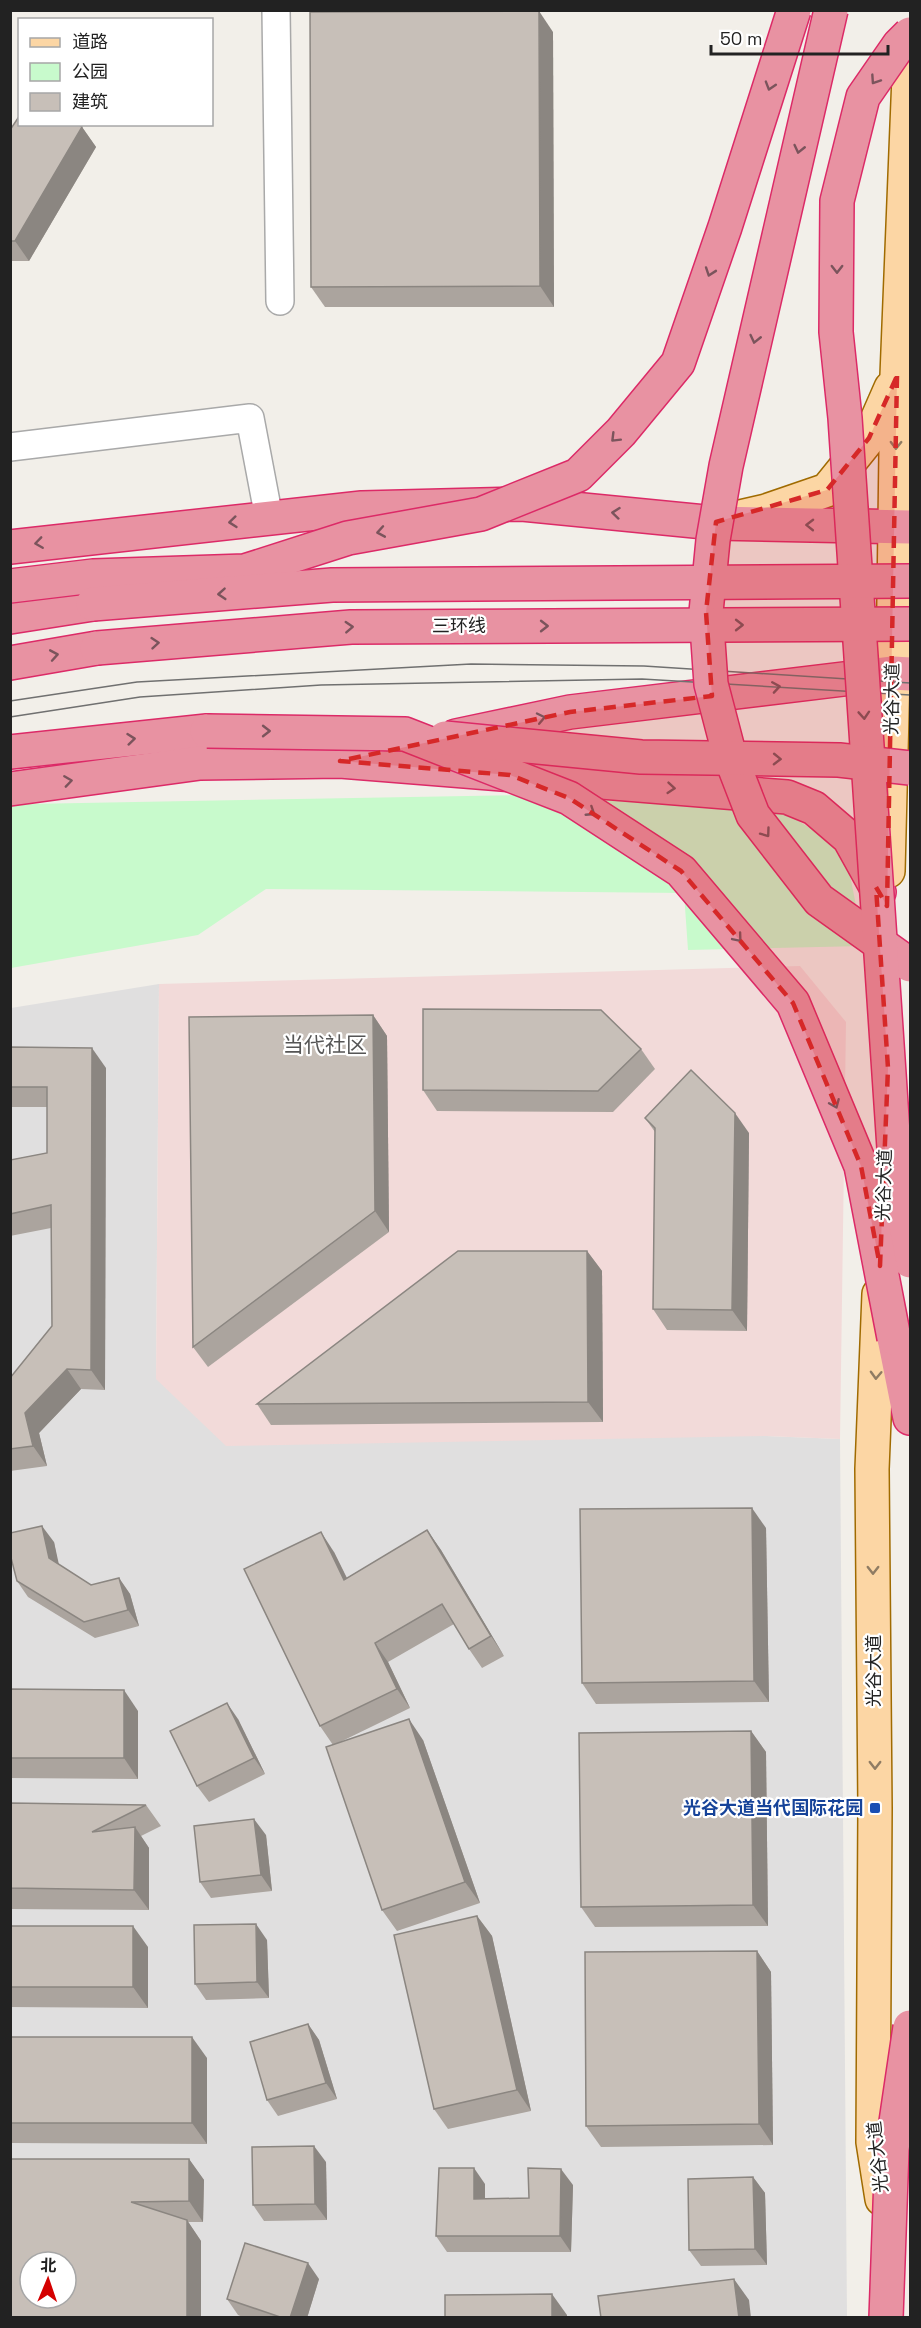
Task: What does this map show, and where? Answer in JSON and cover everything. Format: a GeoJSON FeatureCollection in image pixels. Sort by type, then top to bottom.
{"type":"FeatureCollection","features":[{"type":"Feature","properties":{"kind":"highway"},"geometry":{"type":"LineString","coordinates":[[245,571],[348,538],[481,514],[578,475],[621,432],[678,363],[725,226],[794,10]]}},
{"type":"Feature","properties":{"kind":"highway"},"geometry":{"type":"LineString","coordinates":[[831,10],[726,466],[713,540],[706,612],[711,684],[729,753],[753,815],[819,900],[910,965]]}},
{"type":"Feature","properties":{"kind":"highway"},"geometry":{"type":"LineString","coordinates":[[910,34],[899,45],[863,97],[837,201],[836,332],[845,418],[896,1178],[910,1261]]}},
{"type":"Feature","properties":{"kind":"highway"},"geometry":{"type":"LineString","coordinates":[[10,547],[362,508],[522,504],[715,523],[902,527]]}},
{"type":"Feature","properties":{"kind":"highway"},"geometry":{"type":"LineString","coordinates":[[10,586],[93,576],[245,571],[910,560]]}},
{"type":"Feature","properties":{"kind":"highway"},"geometry":{"type":"LineString","coordinates":[[10,617],[93,604],[332,585],[910,582]]}},
{"type":"Feature","properties":{"kind":"highway","name":"三环线"},"geometry":{"type":"LineString","coordinates":[[10,663],[97,648],[351,627],[910,624]]}},
{"type":"Feature","properties":{"kind":"highway"},"geometry":{"type":"LineString","coordinates":[[340,761],[570,711],[902,673]]}},
{"type":"Feature","properties":{"kind":"highway"},"geometry":{"type":"LineString","coordinates":[[10,752],[207,731],[405,734],[641,757],[840,760],[910,768]]}},
{"type":"Feature","properties":{"kind":"highway"},"geometry":{"type":"LineString","coordinates":[[405,734],[569,798],[681,871],[793,1003],[861,1166],[910,1418]]}},
{"type":"Feature","properties":{"kind":"highway"},"geometry":{"type":"LineString","coordinates":[[10,789],[200,763],[340,761],[787,797],[814,808],[849,838],[887,906]]}},
{"type":"Feature","properties":{"kind":"highway"},"geometry":{"type":"LineString","coordinates":[[886,2318],[892,2149],[910,2027]]}},
{"type":"Feature","properties":{"kind":"main road","name":"光谷大道"},"geometry":{"type":"LineString","coordinates":[[901,2318],[873,2142],[875,1796],[872,1469],[890,1017],[887,906],[902,673],[902,527],[897,376],[910,51]]}},
{"type":"Feature","properties":{"kind":"main road"},"geometry":{"type":"LineString","coordinates":[[715,523],[766,511],[827,490],[869,438],[897,376]]}},
{"type":"Feature","properties":{"kind":"street"},"geometry":{"type":"LineString","coordinates":[[276,10],[280,301]]}},
{"type":"Feature","properties":{"kind":"street"},"geometry":{"type":"LineString","coordinates":[[10,447],[250,418],[269,518]]}},
{"type":"Feature","properties":{"kind":"highlighted area"},"geometry":{"type":"Polygon","coordinates":[[[897,376],[887,906],[876,887],[888,1068],[880,1266],[861,1166],[793,1003],[681,871],[569,798],[510,775],[340,761],[570,712],[712,696],[706,612],[716,522],[827,490],[869,438],[897,376]]]}},
{"type":"Feature","properties":{"kind":"shaded area"},"geometry":{"type":"Polygon","coordinates":[[[800,966],[846,1022],[840,1439],[766,1436],[226,1446],[156,1379],[159,984],[800,966]]]}},
{"type":"Feature","properties":{"kind":"shaded area"},"geometry":{"type":"Polygon","coordinates":[[[159,984],[156,1378],[766,1436],[840,1439],[847,2317],[11,2318],[11,1008],[159,984]]]}},
{"type":"Feature","properties":{"kind":"green space"},"geometry":{"type":"Polygon","coordinates":[[[517,795],[779,809],[845,850],[864,946],[688,950],[684,893],[266,889],[198,935],[11,968],[11,807],[28,804],[517,795]]]}},
{"type":"Feature","properties":{"kind":"building"},"geometry":{"type":"Polygon","coordinates":[[[539,11],[540,286],[311,287],[310,12],[539,11]]]}},
{"type":"Feature","properties":{"kind":"building"},"geometry":{"type":"Polygon","coordinates":[[[18,118],[18,126],[82,127],[15,241],[10,241],[10,130],[18,118]]]}},
{"type":"Feature","properties":{"kind":"building"},"geometry":{"type":"Polygon","coordinates":[[[423,1009],[601,1010],[641,1049],[598,1091],[423,1090],[423,1009]]]}},
{"type":"Feature","properties":{"kind":"building"},"geometry":{"type":"Polygon","coordinates":[[[373,1015],[375,1211],[193,1347],[189,1017],[373,1015]]]}},
{"type":"Feature","properties":{"kind":"building"},"geometry":{"type":"Polygon","coordinates":[[[10,1047],[92,1048],[91,1370],[67,1369],[25,1413],[33,1446],[10,1449],[10,1378],[52,1326],[51,1205],[10,1214],[10,1160],[47,1153],[47,1087],[10,1087],[10,1047]]]}},
{"type":"Feature","properties":{"kind":"building"},"geometry":{"type":"Polygon","coordinates":[[[691,1070],[735,1113],[732,1310],[653,1309],[655,1128],[645,1118],[691,1070]]]}},
{"type":"Feature","properties":{"kind":"building"},"geometry":{"type":"Polygon","coordinates":[[[458,1251],[587,1251],[588,1402],[257,1404],[458,1251]]]}},
{"type":"Feature","properties":{"kind":"building"},"geometry":{"type":"Polygon","coordinates":[[[752,1508],[754,1681],[582,1683],[580,1509],[752,1508]]]}},
{"type":"Feature","properties":{"kind":"building"},"geometry":{"type":"Polygon","coordinates":[[[42,1526],[49,1558],[91,1585],[119,1578],[128,1610],[84,1622],[17,1581],[10,1554],[10,1533],[42,1526]]]}},
{"type":"Feature","properties":{"kind":"building"},"geometry":{"type":"Polygon","coordinates":[[[427,1530],[491,1636],[469,1649],[442,1604],[375,1643],[397,1689],[320,1726],[244,1569],[321,1532],[344,1580],[427,1530]]]}},
{"type":"Feature","properties":{"kind":"building"},"geometry":{"type":"Polygon","coordinates":[[[10,1689],[124,1690],[124,1758],[10,1758],[10,1689]]]}},
{"type":"Feature","properties":{"kind":"building"},"geometry":{"type":"Polygon","coordinates":[[[227,1703],[254,1758],[197,1786],[170,1731],[227,1703]]]}},
{"type":"Feature","properties":{"kind":"building"},"geometry":{"type":"Polygon","coordinates":[[[409,1719],[465,1882],[382,1910],[326,1747],[409,1719]]]}},
{"type":"Feature","properties":{"kind":"building"},"geometry":{"type":"Polygon","coordinates":[[[751,1731],[753,1905],[581,1907],[579,1733],[751,1731]]]}},
{"type":"Feature","properties":{"kind":"building"},"geometry":{"type":"Polygon","coordinates":[[[10,1803],[146,1805],[92,1832],[135,1827],[134,1890],[10,1888],[10,1803]]]}},
{"type":"Feature","properties":{"kind":"building"},"geometry":{"type":"Polygon","coordinates":[[[254,1819],[261,1875],[200,1882],[194,1826],[254,1819]]]}},
{"type":"Feature","properties":{"kind":"building"},"geometry":{"type":"Polygon","coordinates":[[[477,1916],[517,2090],[434,2109],[394,1935],[477,1916]]]}},
{"type":"Feature","properties":{"kind":"building"},"geometry":{"type":"Polygon","coordinates":[[[256,1924],[257,1982],[195,1984],[194,1925],[256,1924]]]}},
{"type":"Feature","properties":{"kind":"building"},"geometry":{"type":"Polygon","coordinates":[[[10,1926],[133,1926],[133,1987],[10,1987],[10,1926]]]}},
{"type":"Feature","properties":{"kind":"building"},"geometry":{"type":"Polygon","coordinates":[[[757,1951],[759,2124],[586,2126],[585,1952],[757,1951]]]}},
{"type":"Feature","properties":{"kind":"building"},"geometry":{"type":"Polygon","coordinates":[[[308,2024],[326,2083],[267,2100],[250,2042],[308,2024]]]}},
{"type":"Feature","properties":{"kind":"building"},"geometry":{"type":"Polygon","coordinates":[[[10,2037],[192,2037],[192,2123],[10,2123],[10,2037]]]}},
{"type":"Feature","properties":{"kind":"building"},"geometry":{"type":"Polygon","coordinates":[[[314,2146],[315,2204],[253,2205],[252,2147],[314,2146]]]}},
{"type":"Feature","properties":{"kind":"building"},"geometry":{"type":"Polygon","coordinates":[[[10,2159],[189,2159],[189,2201],[131,2202],[187,2220],[187,2318],[10,2318],[10,2159]]]}},
{"type":"Feature","properties":{"kind":"building"},"geometry":{"type":"Polygon","coordinates":[[[439,2168],[474,2168],[474,2199],[529,2198],[528,2168],[561,2169],[560,2236],[436,2236],[439,2168]]]}},
{"type":"Feature","properties":{"kind":"building"},"geometry":{"type":"Polygon","coordinates":[[[753,2177],[755,2249],[689,2250],[688,2179],[753,2177]]]}},
{"type":"Feature","properties":{"kind":"building"},"geometry":{"type":"Polygon","coordinates":[[[245,2243],[308,2263],[290,2318],[283,2318],[227,2299],[245,2243]]]}},
{"type":"Feature","properties":{"kind":"building"},"geometry":{"type":"Polygon","coordinates":[[[734,2279],[739,2318],[601,2318],[598,2296],[734,2279]]]}},
{"type":"Feature","properties":{"kind":"building"},"geometry":{"type":"Polygon","coordinates":[[[552,2294],[552,2318],[445,2318],[445,2295],[552,2294]]]}},
{"type":"Feature","properties":{"kind":"tram line"},"geometry":{"type":"LineString","coordinates":[[10,701],[137,682],[471,664],[644,666],[910,683]]}},
{"type":"Feature","properties":{"kind":"tram line"},"geometry":{"type":"LineString","coordinates":[[10,717],[140,697],[321,685],[642,679],[910,695]]}},
{"type":"Feature","properties":{"kind":"place","name":"光谷大道当代国际花园"},"geometry":{"type":"Point","coordinates":[875,1808]}},
{"type":"Feature","properties":{"kind":"district","name":"当代社区"},"geometry":{"type":"Point","coordinates":[325,1045]}}]}
